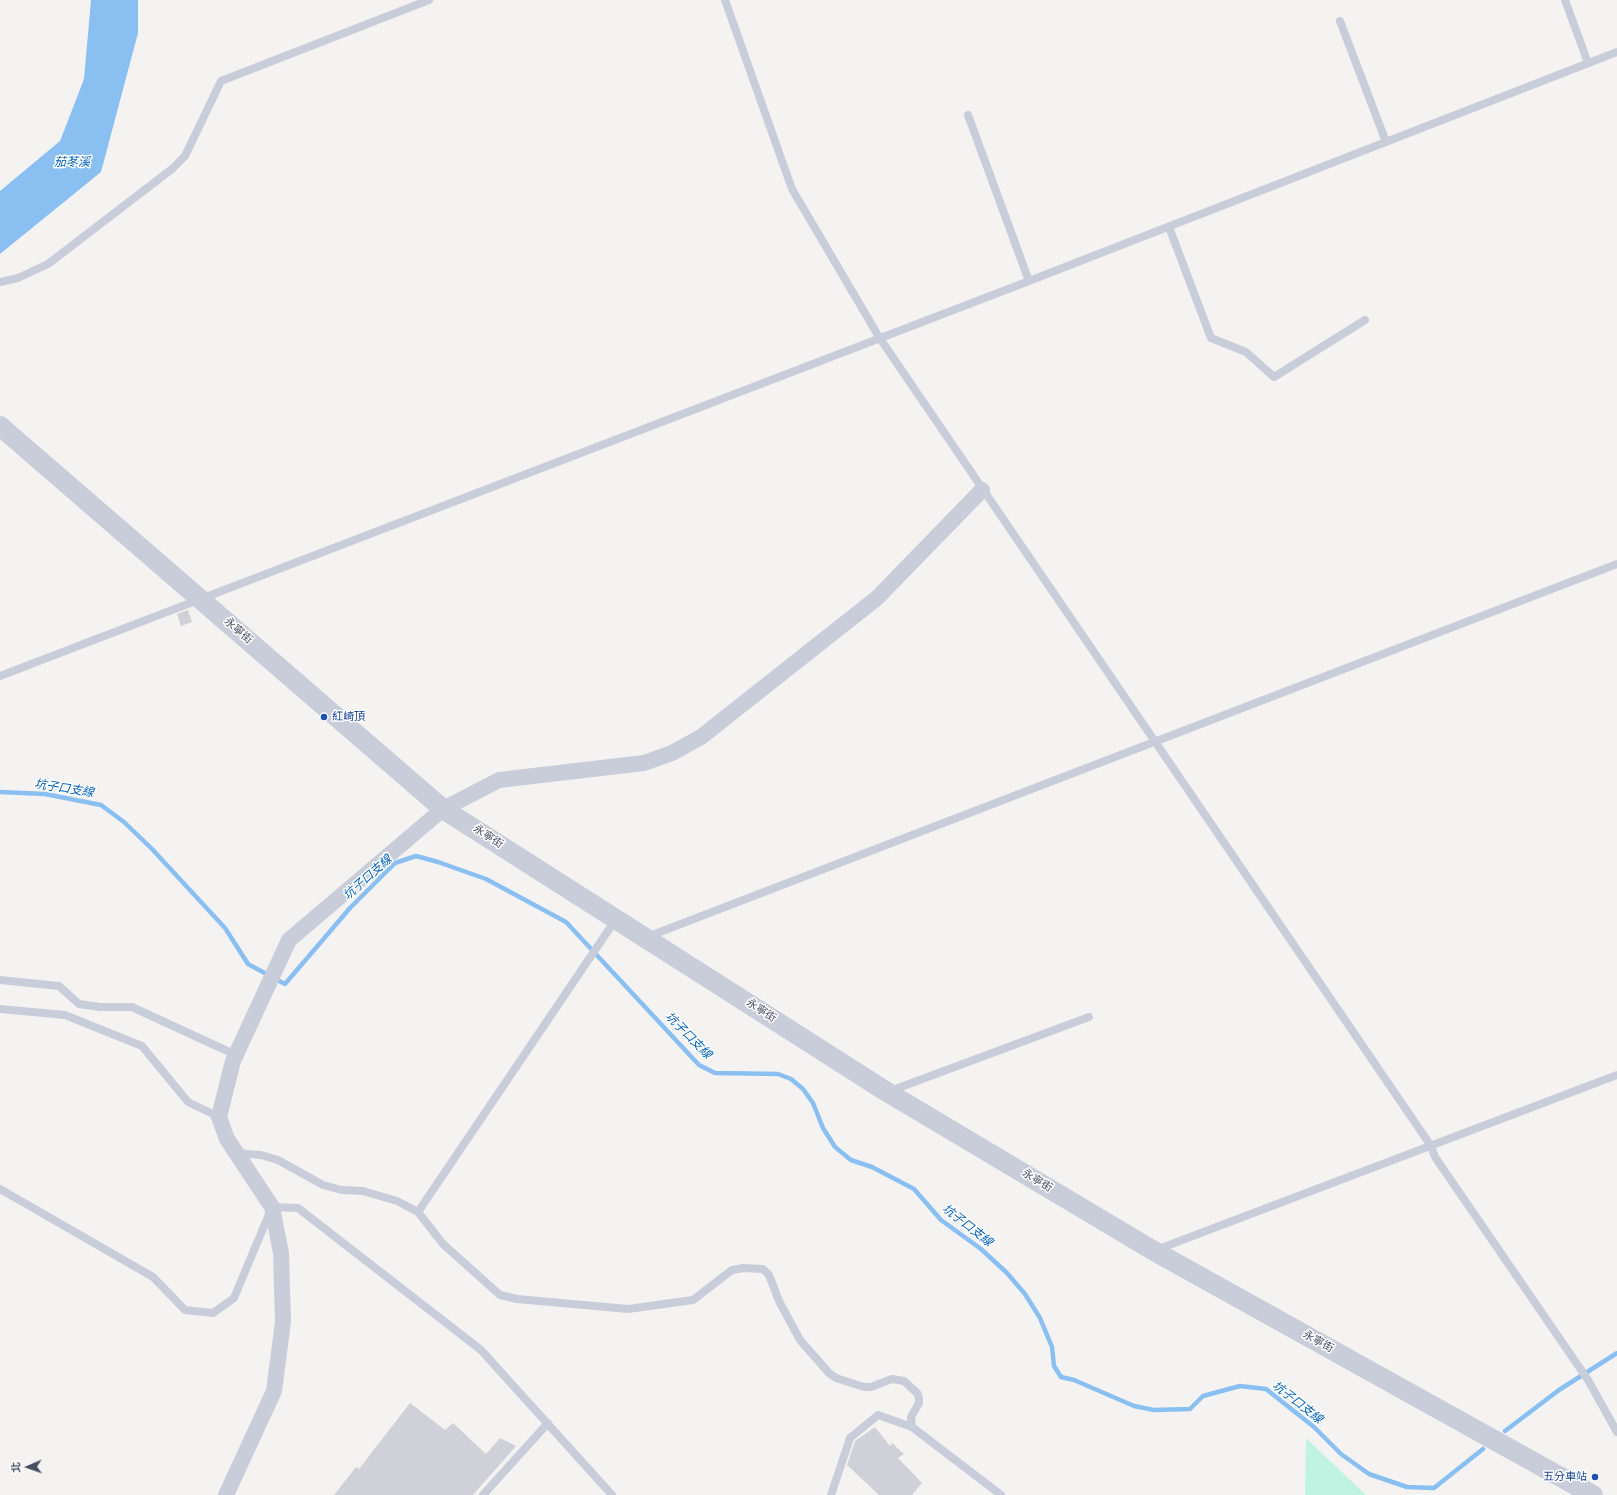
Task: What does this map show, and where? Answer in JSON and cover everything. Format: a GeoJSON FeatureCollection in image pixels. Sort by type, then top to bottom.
{"type":"FeatureCollection","features":[{"type":"Feature","properties":{"kind":"street","name":"永寧街"},"geometry":{"type":"LineString","coordinates":[[0,426],[443,809],[887,1092],[1154,1251],[1593,1495]]}},
{"type":"Feature","properties":{"kind":"street"},"geometry":{"type":"LineString","coordinates":[[226,1495],[274,1391],[282,1322],[281,1253],[272,1207],[227,1139],[219,1117],[236,1055],[289,940],[443,809],[499,780],[644,763],[672,753],[701,737],[877,598],[982,490]]}},
{"type":"Feature","properties":{"kind":"lane"},"geometry":{"type":"LineString","coordinates":[[0,282],[18,278],[48,264],[172,169],[185,156],[221,80],[429,0]]}},
{"type":"Feature","properties":{"kind":"lane"},"geometry":{"type":"LineString","coordinates":[[725,0],[792,189],[879,337],[1431,1146],[1435,1158],[1588,1380],[1617,1432]]}},
{"type":"Feature","properties":{"kind":"lane"},"geometry":{"type":"LineString","coordinates":[[1565,0],[1588,63]]}},
{"type":"Feature","properties":{"kind":"lane"},"geometry":{"type":"LineString","coordinates":[[1340,21],[1386,142]]}},
{"type":"Feature","properties":{"kind":"lane"},"geometry":{"type":"LineString","coordinates":[[0,676],[879,337],[1169,227],[1617,52]]}},
{"type":"Feature","properties":{"kind":"lane"},"geometry":{"type":"LineString","coordinates":[[968,115],[1029,281]]}},
{"type":"Feature","properties":{"kind":"lane"},"geometry":{"type":"LineString","coordinates":[[1169,227],[1211,338],[1246,352],[1274,376],[1365,320]]}},
{"type":"Feature","properties":{"kind":"lane"},"geometry":{"type":"LineString","coordinates":[[645,937],[1617,564]]}},
{"type":"Feature","properties":{"kind":"lane"},"geometry":{"type":"LineString","coordinates":[[418,1212],[616,919]]}},
{"type":"Feature","properties":{"kind":"lane"},"geometry":{"type":"LineString","coordinates":[[0,980],[59,986],[79,1004],[100,1007],[132,1007],[236,1055]]}},
{"type":"Feature","properties":{"kind":"lane"},"geometry":{"type":"LineString","coordinates":[[0,1009],[65,1015],[142,1046],[188,1102],[219,1117]]}},
{"type":"Feature","properties":{"kind":"lane"},"geometry":{"type":"LineString","coordinates":[[887,1092],[1089,1017]]}},
{"type":"Feature","properties":{"kind":"lane"},"geometry":{"type":"LineString","coordinates":[[1154,1251],[1617,1075]]}},
{"type":"Feature","properties":{"kind":"lane"},"geometry":{"type":"LineString","coordinates":[[236,1153],[261,1155],[278,1160],[323,1184],[342,1190],[363,1191],[390,1199],[418,1212],[443,1244],[488,1286],[500,1295],[517,1299],[628,1310],[662,1306],[693,1300],[732,1270],[743,1268],[763,1269],[769,1275],[779,1301],[800,1340],[836,1378],[864,1387],[871,1387],[892,1379],[899,1380],[904,1381],[918,1394],[919,1402],[911,1417],[912,1427]]}},
{"type":"Feature","properties":{"kind":"lane"},"geometry":{"type":"LineString","coordinates":[[0,1190],[153,1277],[185,1310],[213,1313],[234,1298],[272,1207],[298,1208],[482,1350],[612,1495]]}},
{"type":"Feature","properties":{"kind":"lane"},"geometry":{"type":"LineString","coordinates":[[831,1495],[850,1438],[878,1416],[912,1427],[1001,1495]]}},
{"type":"Feature","properties":{"kind":"lane"},"geometry":{"type":"LineString","coordinates":[[483,1495],[548,1423]]}},
{"type":"Feature","properties":{"kind":"green space"},"geometry":{"type":"Polygon","coordinates":[[[1306,1438],[1366,1495],[1305,1495],[1306,1438]]]}},
{"type":"Feature","properties":{"kind":"water","name":"茄苳溪"},"geometry":{"type":"Polygon","coordinates":[[[91,0],[138,0],[138,33],[101,172],[0,254],[0,191],[60,141],[84,79],[91,0]]]}},
{"type":"Feature","properties":{"kind":"building"},"geometry":{"type":"Polygon","coordinates":[[[188,610],[192,622],[181,626],[177,614],[188,610]]]}},
{"type":"Feature","properties":{"kind":"building"},"geometry":{"type":"Polygon","coordinates":[[[410,1403],[445,1430],[453,1423],[486,1454],[500,1438],[516,1446],[473,1495],[334,1495],[356,1467],[359,1469],[410,1403]]]}},
{"type":"Feature","properties":{"kind":"building"},"geometry":{"type":"Polygon","coordinates":[[[875,1427],[890,1446],[892,1443],[904,1454],[898,1458],[922,1483],[912,1495],[879,1495],[847,1465],[855,1441],[875,1427]]]}},
{"type":"Feature","properties":{"kind":"waterway","name":"坑子口支線"},"geometry":{"type":"LineString","coordinates":[[0,792],[45,794],[101,805],[124,822],[152,849],[225,928],[248,964],[285,984],[350,908],[395,863],[416,856],[486,879],[566,922],[699,1065],[715,1073],[778,1074],[791,1079],[803,1089],[813,1103],[823,1128],[835,1147],[851,1160],[872,1167],[914,1189],[941,1220],[981,1249],[1007,1273],[1025,1294],[1040,1318],[1052,1347],[1054,1366],[1061,1377],[1074,1380],[1134,1406],[1154,1410],[1190,1409],[1203,1396],[1240,1386],[1266,1389],[1314,1427],[1341,1454],[1369,1474],[1407,1487],[1434,1488],[1483,1449]]}},
{"type":"Feature","properties":{"kind":"waterway","name":"坑子口支線"},"geometry":{"type":"LineString","coordinates":[[1505,1431],[1559,1390],[1617,1353]]}},
{"type":"Feature","properties":{"kind":"place","name":"紅崎頂"},"geometry":{"type":"Point","coordinates":[324,717]}},
{"type":"Feature","properties":{"kind":"place","name":"五分車站"},"geometry":{"type":"Point","coordinates":[1595,1477]}}]}
